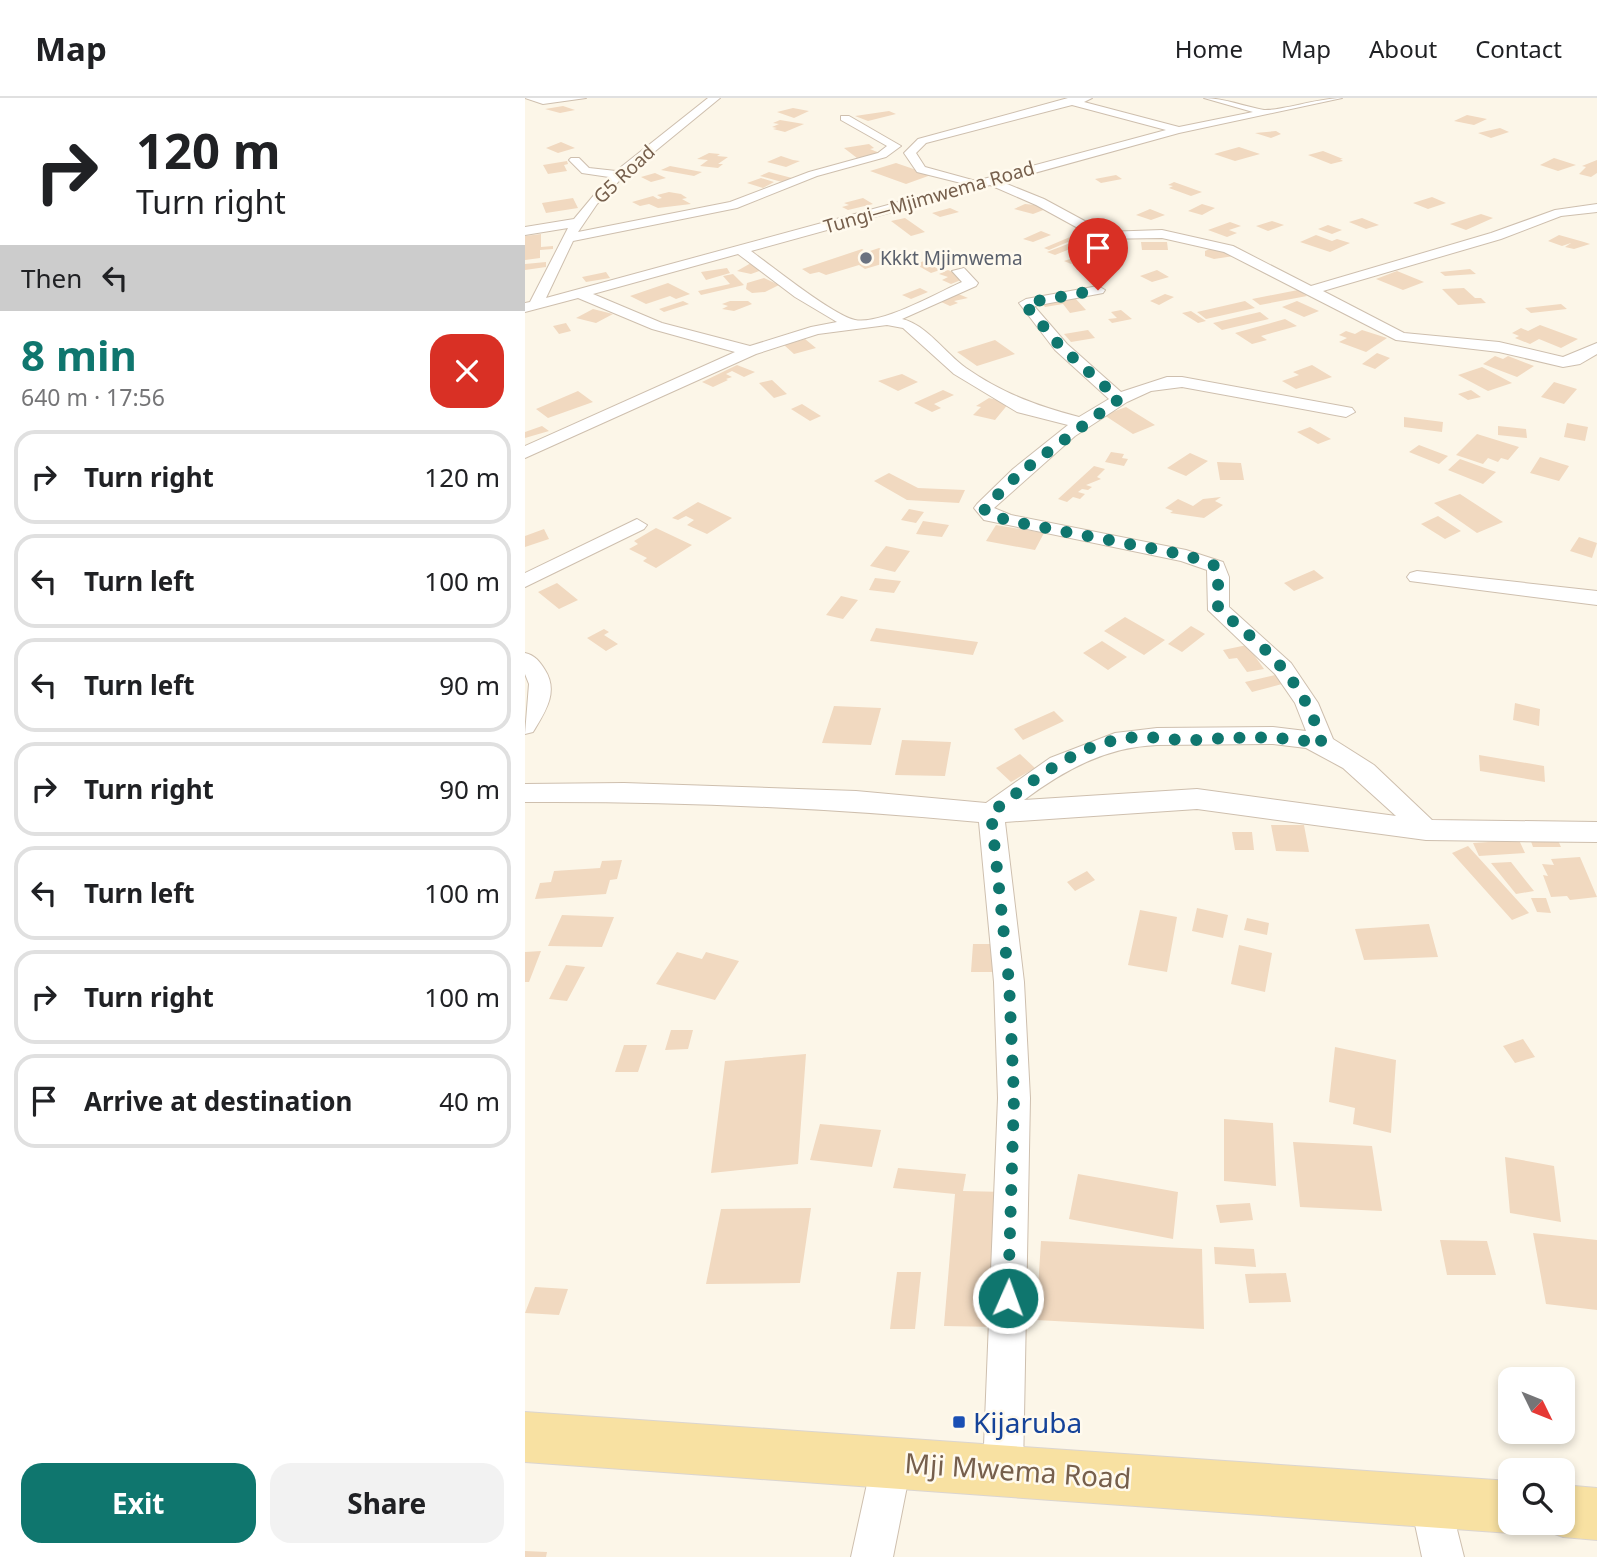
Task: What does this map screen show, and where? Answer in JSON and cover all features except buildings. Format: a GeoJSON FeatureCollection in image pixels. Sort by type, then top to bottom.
{"type":"FeatureCollection","features":[{"type":"Feature","properties":{"kind":"main road","name":"Mji Mwema Road"},"geometry":{"type":"LineString","coordinates":[[525,1437],[1498,1506]]}},
{"type":"Feature","properties":{"kind":"main road"},"geometry":{"type":"LineString","coordinates":[[1575,1512],[1597,1514]]}},
{"type":"Feature","properties":{"kind":"street"},"geometry":{"type":"LineString","coordinates":[[528,98],[543,101],[581,98]]}},
{"type":"Feature","properties":{"kind":"street","name":"G5 Road"},"geometry":{"type":"LineString","coordinates":[[530,307],[580,222],[603,190],[667,133],[715,98]]}},
{"type":"Feature","properties":{"kind":"street"},"geometry":{"type":"LineString","coordinates":[[1059,98],[1178,130]]}},
{"type":"Feature","properties":{"kind":"street"},"geometry":{"type":"LineString","coordinates":[[1087,98],[922,141],[912,148],[911,153],[921,170],[982,182],[1039,202],[1103,236],[1162,234],[1228,249],[1401,337],[1499,347],[1563,362],[1574,361],[1597,348]]}},
{"type":"Feature","properties":{"kind":"street"},"geometry":{"type":"LineString","coordinates":[[1209,98],[1266,112]]}},
{"type":"Feature","properties":{"kind":"street","name":"Tungi—Mjimwema Road"},"geometry":{"type":"LineString","coordinates":[[530,307],[1178,130],[1337,98]]}},
{"type":"Feature","properties":{"kind":"street"},"geometry":{"type":"LineString","coordinates":[[572,237],[733,205],[813,174],[882,155],[895,146],[845,118]]}},
{"type":"Feature","properties":{"kind":"street"},"geometry":{"type":"LineString","coordinates":[[575,160],[586,171],[621,175]]}},
{"type":"Feature","properties":{"kind":"street"},"geometry":{"type":"LineString","coordinates":[[1309,291],[1496,236],[1559,213],[1597,208]]}},
{"type":"Feature","properties":{"kind":"street"},"geometry":{"type":"LineString","coordinates":[[525,231],[580,222]]}},
{"type":"Feature","properties":{"kind":"street"},"geometry":{"type":"LineString","coordinates":[[740,249],[800,294],[853,326]]}},
{"type":"Feature","properties":{"kind":"street"},"geometry":{"type":"LineString","coordinates":[[525,453],[750,351],[816,330],[887,320],[971,283],[959,271]]}},
{"type":"Feature","properties":{"kind":"street"},"geometry":{"type":"LineString","coordinates":[[1098,290],[1036,299],[1026,303],[1061,347],[1119,399]]}},
{"type":"Feature","properties":{"kind":"street"},"geometry":{"type":"LineString","coordinates":[[580,294],[657,326],[750,351]]}},
{"type":"Feature","properties":{"kind":"street"},"geometry":{"type":"LineString","coordinates":[[887,320],[908,325],[960,371],[1023,408],[1083,423]]}},
{"type":"Feature","properties":{"kind":"street"},"geometry":{"type":"LineString","coordinates":[[1322,744],[1315,715],[1302,692],[1272,656],[1219,610],[1216,599],[1219,573],[1216,566],[1186,555],[1010,521],[986,513],[984,508],[1021,472],[1083,423],[1119,399],[1149,385],[1169,382],[1346,412]]}},
{"type":"Feature","properties":{"kind":"street"},"geometry":{"type":"LineString","coordinates":[[525,581],[637,525]]}},
{"type":"Feature","properties":{"kind":"street"},"geometry":{"type":"LineString","coordinates":[[1417,577],[1597,598]]}},
{"type":"Feature","properties":{"kind":"street"},"geometry":{"type":"LineString","coordinates":[[525,660],[538,673],[542,689],[525,726]]}},
{"type":"Feature","properties":{"kind":"street"},"geometry":{"type":"LineString","coordinates":[[991,813],[1050,769],[1104,744],[1139,737],[1190,740],[1283,736],[1322,744],[1368,775],[1426,830]]}},
{"type":"Feature","properties":{"kind":"street"},"geometry":{"type":"LineString","coordinates":[[525,793],[624,792],[856,801],[991,813],[1135,801],[1197,799],[1426,830],[1597,832]]}},
{"type":"Feature","properties":{"kind":"street"},"geometry":{"type":"LineString","coordinates":[[991,813],[1009,982],[1014,1098],[1003,1470]]}},
{"type":"Feature","properties":{"kind":"street"},"geometry":{"type":"LineString","coordinates":[[872,1557],[892,1461]]}},
{"type":"Feature","properties":{"kind":"street"},"geometry":{"type":"LineString","coordinates":[[1431,1501],[1443,1557]]}},
{"type":"Feature","properties":{"kind":"place","name":"Kkkt Mjimwema"},"geometry":{"type":"Point","coordinates":[866,258]}},
{"type":"Feature","properties":{"kind":"place","name":"Kijaruba"},"geometry":{"type":"Point","coordinates":[959,1422]}},
{"type":"Feature","properties":{"kind":"route"},"geometry":{"type":"LineString","coordinates":[[1008,1298],[1014,1098],[1009,982],[991,813],[1050,769],[1104,744],[1139,737],[1190,740],[1283,736],[1322,744],[1315,715],[1302,692],[1272,656],[1219,610],[1216,599],[1219,573],[1216,566],[1186,555],[1010,521],[986,513],[984,508],[1021,472],[1083,423],[1119,399],[1061,347],[1026,303],[1036,299],[1098,290]]}}]}
